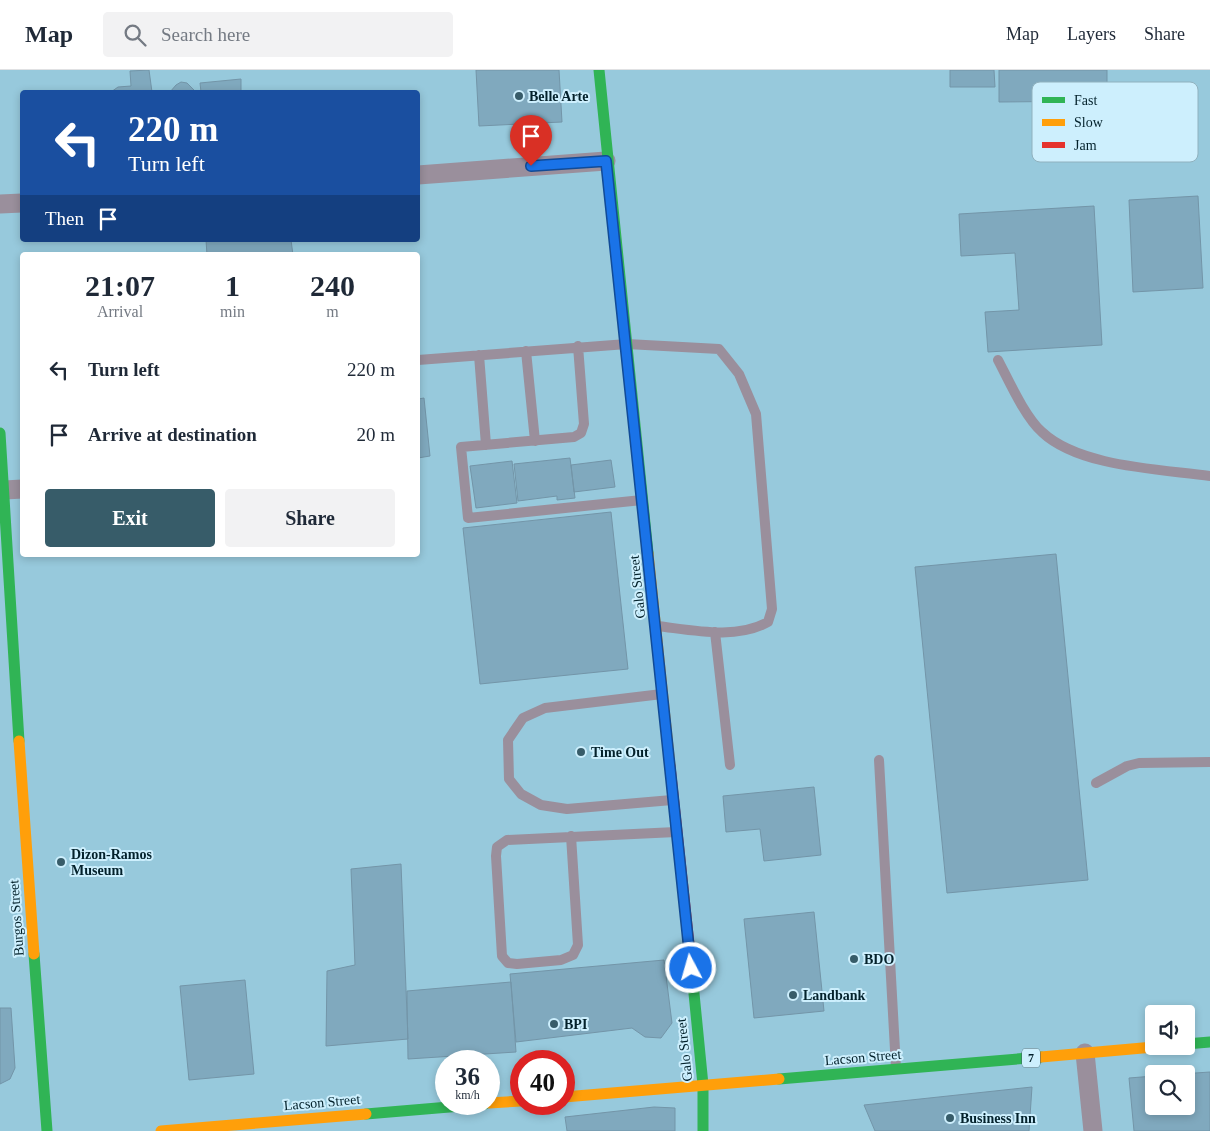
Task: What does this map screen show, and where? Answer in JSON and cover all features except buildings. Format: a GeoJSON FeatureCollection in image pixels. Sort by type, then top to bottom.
{"type":"FeatureCollection","features":[{"type":"Feature","properties":{"kind":"main road","name":"Galo Street"},"geometry":{"type":"LineString","coordinates":[[598,70],[703,1085],[703,1131]]}},
{"type":"Feature","properties":{"kind":"main road","name":"Burgos Street"},"geometry":{"type":"LineString","coordinates":[[0,433],[14,490],[12,704],[47,1131]]}},
{"type":"Feature","properties":{"kind":"main road"},"geometry":{"type":"LineString","coordinates":[[1195,1043],[1210,1042]]}},
{"type":"Feature","properties":{"kind":"main road","name":"Lacson Street"},"geometry":{"type":"LineString","coordinates":[[575,1096],[1145,1048]]}},
{"type":"Feature","properties":{"kind":"main road","name":"Lacson Street"},"geometry":{"type":"LineString","coordinates":[[161,1131],[435,1108]]}},
{"type":"Feature","properties":{"kind":"street"},"geometry":{"type":"LineString","coordinates":[[420,175],[606,161]]}},
{"type":"Feature","properties":{"kind":"street"},"geometry":{"type":"LineString","coordinates":[[0,204],[20,203]]}},
{"type":"Feature","properties":{"kind":"street"},"geometry":{"type":"LineString","coordinates":[[1085,1053],[1093,1131]]}},
{"type":"Feature","properties":{"kind":"lane"},"geometry":{"type":"LineString","coordinates":[[420,360],[578,346],[627,344],[719,349],[739,374],[756,414],[772,609],[768,622],[756,629],[715,632],[656,626]]}},
{"type":"Feature","properties":{"kind":"lane"},"geometry":{"type":"LineString","coordinates":[[578,346],[584,424],[581,433],[574,437],[461,448],[468,518],[643,500]]}},
{"type":"Feature","properties":{"kind":"lane"},"geometry":{"type":"LineString","coordinates":[[526,351],[535,441]]}},
{"type":"Feature","properties":{"kind":"lane"},"geometry":{"type":"LineString","coordinates":[[479,355],[486,445]]}},
{"type":"Feature","properties":{"kind":"lane"},"geometry":{"type":"LineString","coordinates":[[998,360],[1016,396],[1041,432],[1067,449],[1093,459],[1210,476]]}},
{"type":"Feature","properties":{"kind":"lane"},"geometry":{"type":"LineString","coordinates":[[715,632],[730,765]]}},
{"type":"Feature","properties":{"kind":"lane"},"geometry":{"type":"LineString","coordinates":[[663,694],[545,708],[523,718],[508,740],[509,780],[521,794],[541,805],[567,808],[673,800]]}},
{"type":"Feature","properties":{"kind":"lane"},"geometry":{"type":"LineString","coordinates":[[879,760],[896,1069]]}},
{"type":"Feature","properties":{"kind":"lane"},"geometry":{"type":"LineString","coordinates":[[1096,783],[1127,766],[1140,763],[1210,762]]}},
{"type":"Feature","properties":{"kind":"lane"},"geometry":{"type":"LineString","coordinates":[[571,836],[578,945],[576,950],[573,955],[561,960],[517,964],[508,963],[502,956],[497,847],[507,840],[571,836],[677,832]]}},
{"type":"Feature","properties":{"kind":"traffic: fast"},"geometry":{"type":"LineString","coordinates":[[599,70],[648,553]]}},
{"type":"Feature","properties":{"kind":"traffic: fast"},"geometry":{"type":"LineString","coordinates":[[0,433],[19,741]]}},
{"type":"Feature","properties":{"kind":"traffic: fast"},"geometry":{"type":"LineString","coordinates":[[34,954],[47,1131]]}},
{"type":"Feature","properties":{"kind":"traffic: fast"},"geometry":{"type":"LineString","coordinates":[[691,963],[703,1085],[703,1131]]}},
{"type":"Feature","properties":{"kind":"traffic: fast"},"geometry":{"type":"LineString","coordinates":[[1195,1043],[1210,1042]]}},
{"type":"Feature","properties":{"kind":"traffic: fast"},"geometry":{"type":"LineString","coordinates":[[779,1079],[1041,1057]]}},
{"type":"Feature","properties":{"kind":"traffic: fast"},"geometry":{"type":"LineString","coordinates":[[366,1114],[435,1108]]}},
{"type":"Feature","properties":{"kind":"traffic: slow"},"geometry":{"type":"LineString","coordinates":[[648,553],[670,766]]}},
{"type":"Feature","properties":{"kind":"traffic: slow"},"geometry":{"type":"LineString","coordinates":[[19,741],[34,954]]}},
{"type":"Feature","properties":{"kind":"traffic: slow"},"geometry":{"type":"LineString","coordinates":[[1041,1057],[1145,1048]]}},
{"type":"Feature","properties":{"kind":"traffic: slow"},"geometry":{"type":"LineString","coordinates":[[575,1096],[779,1079]]}},
{"type":"Feature","properties":{"kind":"traffic: slow"},"geometry":{"type":"LineString","coordinates":[[500,1102],[510,1102]]}},
{"type":"Feature","properties":{"kind":"traffic: slow"},"geometry":{"type":"LineString","coordinates":[[161,1131],[366,1114]]}},
{"type":"Feature","properties":{"kind":"traffic: jam"},"geometry":{"type":"LineString","coordinates":[[670,766],[691,963]]}},
{"type":"Feature","properties":{"kind":"place","name":"Belle Arte"},"geometry":{"type":"Point","coordinates":[519,96]}},
{"type":"Feature","properties":{"kind":"place","name":"Time Out"},"geometry":{"type":"Point","coordinates":[581,752]}},
{"type":"Feature","properties":{"kind":"place","name":"Dizon-Ramos Museum"},"geometry":{"type":"Point","coordinates":[61,862]}},
{"type":"Feature","properties":{"kind":"place","name":"BDO"},"geometry":{"type":"Point","coordinates":[854,959]}},
{"type":"Feature","properties":{"kind":"place","name":"Landbank"},"geometry":{"type":"Point","coordinates":[793,995]}},
{"type":"Feature","properties":{"kind":"place","name":"BPI"},"geometry":{"type":"Point","coordinates":[554,1024]}},
{"type":"Feature","properties":{"kind":"place","name":"Business Inn"},"geometry":{"type":"Point","coordinates":[950,1118]}},
{"type":"Feature","properties":{"kind":"route"},"geometry":{"type":"LineString","coordinates":[[531,166],[606,161],[625,326],[691,968]]}}]}
